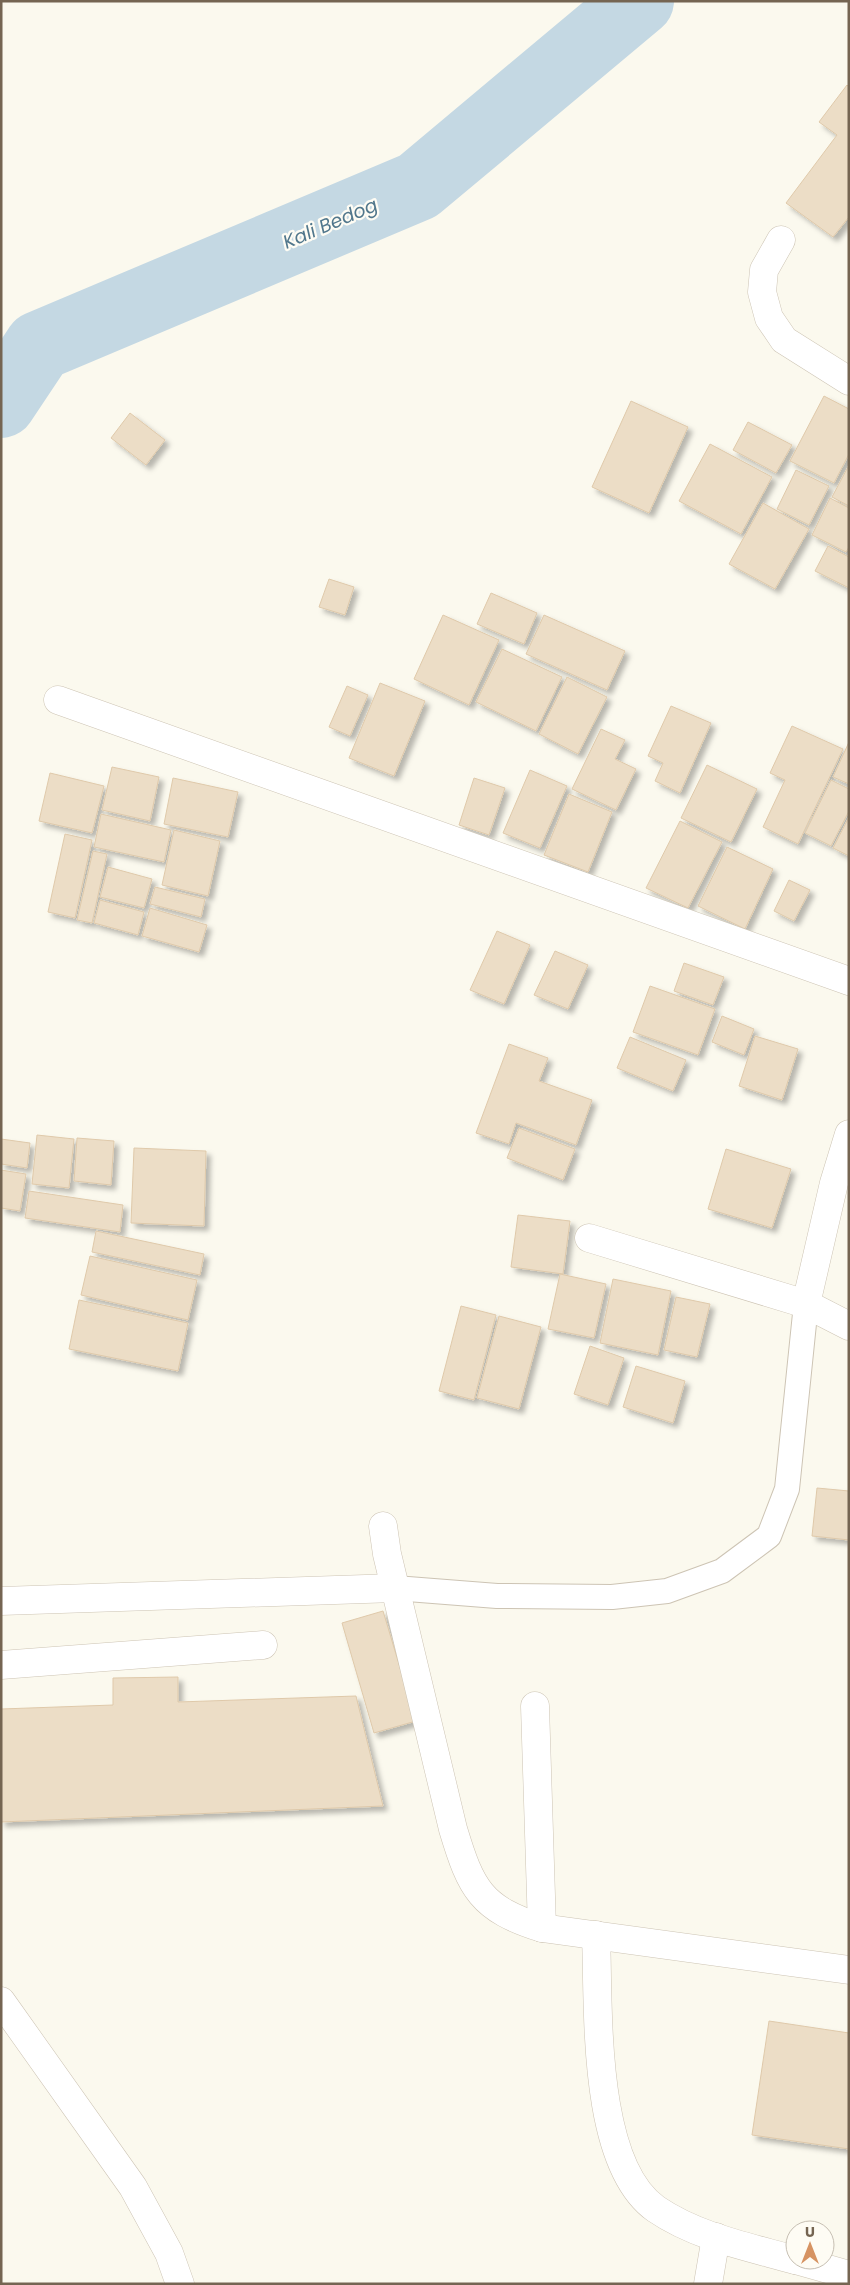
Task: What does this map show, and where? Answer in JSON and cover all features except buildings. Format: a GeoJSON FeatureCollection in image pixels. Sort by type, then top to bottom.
{"type":"FeatureCollection","features":[{"type":"Feature","properties":{"kind":"street"},"geometry":{"type":"LineString","coordinates":[[781,240],[764,270],[762,292],[770,318],[784,340],[849,381]]}},
{"type":"Feature","properties":{"kind":"street"},"geometry":{"type":"LineString","coordinates":[[58,700],[849,981]]}},
{"type":"Feature","properties":{"kind":"street"},"geometry":{"type":"LineString","coordinates":[[806,1304],[834,1183],[849,1134]]}},
{"type":"Feature","properties":{"kind":"street"},"geometry":{"type":"LineString","coordinates":[[589,1238],[806,1304],[849,1326]]}},
{"type":"Feature","properties":{"kind":"street"},"geometry":{"type":"LineString","coordinates":[[383,1526],[387,1554],[453,1829],[474,1884],[493,1906],[514,1919],[542,1928],[849,1970]]}},
{"type":"Feature","properties":{"kind":"street"},"geometry":{"type":"LineString","coordinates":[[1,1601],[395,1588]]}},
{"type":"Feature","properties":{"kind":"street"},"geometry":{"type":"LineString","coordinates":[[1,1665],[263,1644]]}},
{"type":"Feature","properties":{"kind":"street"},"geometry":{"type":"LineString","coordinates":[[535,1706],[542,1928]]}},
{"type":"Feature","properties":{"kind":"street"},"geometry":{"type":"LineString","coordinates":[[596,1935],[601,2067],[607,2113],[628,2177],[655,2208],[670,2218],[716,2238],[785,2257]]}},
{"type":"Feature","properties":{"kind":"street"},"geometry":{"type":"LineString","coordinates":[[1,2001],[133,2187],[169,2254],[180,2284]]}},
{"type":"Feature","properties":{"kind":"street"},"geometry":{"type":"LineString","coordinates":[[708,2284],[716,2238]]}},
{"type":"Feature","properties":{"kind":"street"},"geometry":{"type":"LineString","coordinates":[[831,2270],[849,2275]]}},
{"type":"Feature","properties":{"kind":"lane"},"geometry":{"type":"LineString","coordinates":[[395,1588],[497,1596],[612,1597],[667,1591],[722,1571],[769,1536],[787,1489],[806,1304]]}},
{"type":"Feature","properties":{"kind":"waterway","name":"Kali Bedog"},"geometry":{"type":"LineString","coordinates":[[1,403],[39,346],[418,186],[639,1]]}}]}
